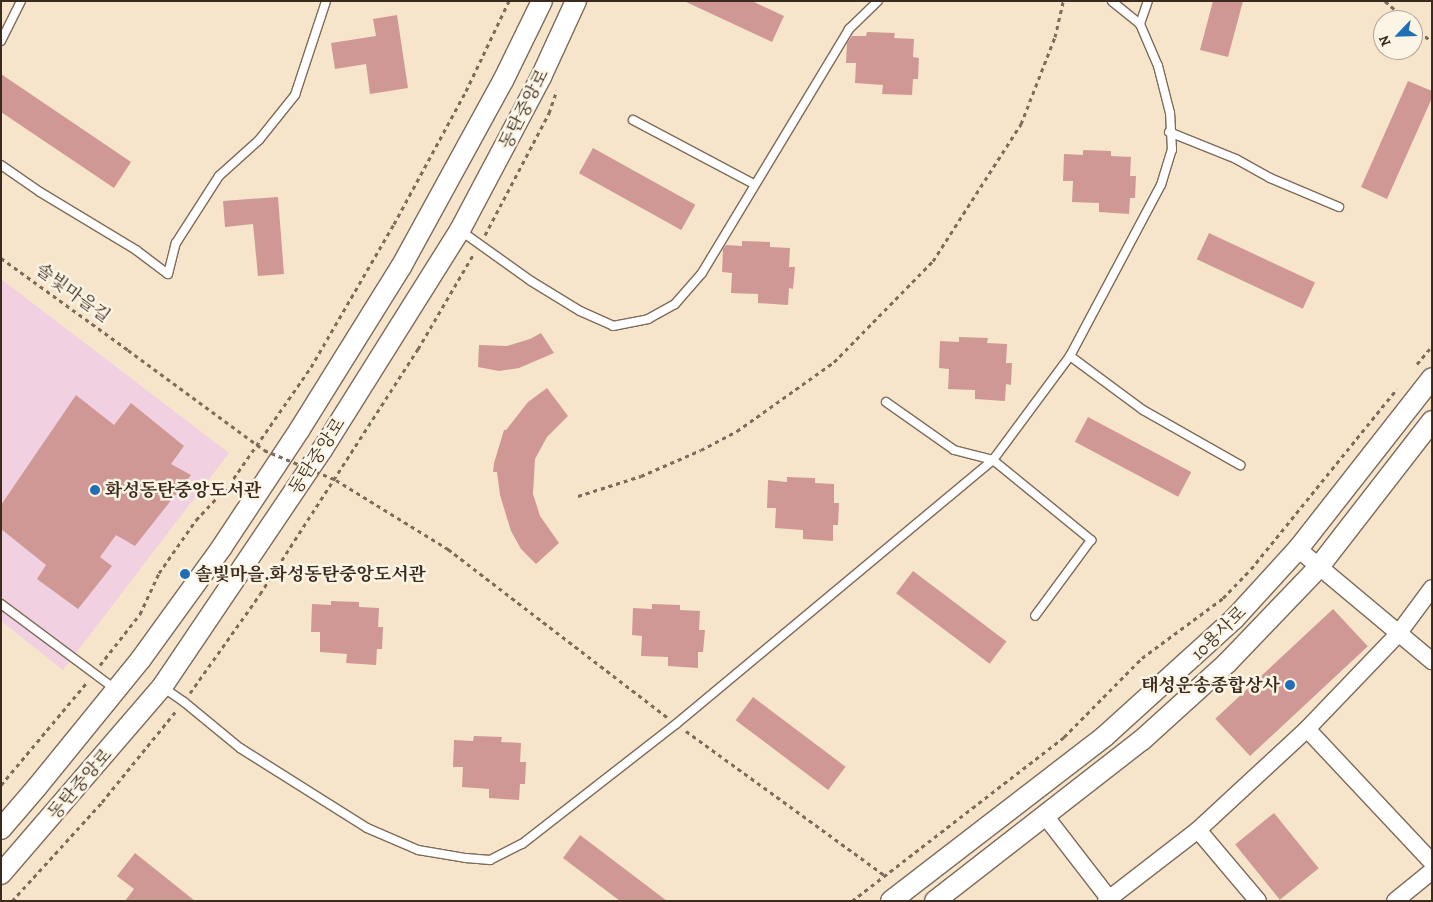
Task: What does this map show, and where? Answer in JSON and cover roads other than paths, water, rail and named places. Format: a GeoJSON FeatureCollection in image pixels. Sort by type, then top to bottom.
{"type":"FeatureCollection","features":[{"type":"Feature","properties":{"kind":"street","name":"동탄중앙로"},"geometry":{"type":"LineString","coordinates":[[1,829],[117,690],[222,547],[300,429],[396,275],[503,81],[542,1]]}},
{"type":"Feature","properties":{"kind":"street","name":"동탄중앙로"},"geometry":{"type":"LineString","coordinates":[[1,874],[162,687],[322,450],[460,230],[541,77],[576,1]]}},
{"type":"Feature","properties":{"kind":"street","name":"10용사로"},"geometry":{"type":"LineString","coordinates":[[891,901],[1141,706],[1234,619],[1298,550],[1432,378]]}},
{"type":"Feature","properties":{"kind":"street","name":"10용사로"},"geometry":{"type":"LineString","coordinates":[[935,901],[1046,817],[1178,709],[1227,664],[1318,568],[1432,421]]}},
{"type":"Feature","properties":{"kind":"street"},"geometry":{"type":"LineString","coordinates":[[1298,550],[1432,661]]}},
{"type":"Feature","properties":{"kind":"street"},"geometry":{"type":"LineString","coordinates":[[1046,817],[1109,900],[1198,830],[1307,729],[1398,634],[1432,588]]}},
{"type":"Feature","properties":{"kind":"street"},"geometry":{"type":"LineString","coordinates":[[1307,729],[1432,862]]}},
{"type":"Feature","properties":{"kind":"street"},"geometry":{"type":"LineString","coordinates":[[1198,830],[1258,901]]}},
{"type":"Feature","properties":{"kind":"street"},"geometry":{"type":"LineString","coordinates":[[1395,901],[1432,871]]}},
{"type":"Feature","properties":{"kind":"lane"},"geometry":{"type":"LineString","coordinates":[[1,41],[21,1]]}},
{"type":"Feature","properties":{"kind":"lane"},"geometry":{"type":"LineString","coordinates":[[1,165],[40,192],[136,250],[168,274],[176,243],[219,176],[260,140],[295,95],[326,1]]}},
{"type":"Feature","properties":{"kind":"lane"},"geometry":{"type":"LineString","coordinates":[[460,230],[531,281],[580,311],[613,326],[648,319],[675,304],[702,273],[849,29],[878,1]]}},
{"type":"Feature","properties":{"kind":"lane"},"geometry":{"type":"LineString","coordinates":[[162,687],[184,702],[240,748],[367,828],[418,850],[474,859],[490,860],[522,844],[676,724],[993,460],[1070,356],[1161,185],[1172,150],[1169,132],[1170,113],[1158,66],[1140,24],[1112,1]]}},
{"type":"Feature","properties":{"kind":"lane"},"geometry":{"type":"LineString","coordinates":[[1140,24],[1148,1]]}},
{"type":"Feature","properties":{"kind":"lane"},"geometry":{"type":"LineString","coordinates":[[634,120],[754,184]]}},
{"type":"Feature","properties":{"kind":"lane"},"geometry":{"type":"LineString","coordinates":[[1169,132],[1236,159],[1270,178],[1339,207]]}},
{"type":"Feature","properties":{"kind":"lane"},"geometry":{"type":"LineString","coordinates":[[1070,356],[1143,410],[1240,465]]}},
{"type":"Feature","properties":{"kind":"lane"},"geometry":{"type":"LineString","coordinates":[[886,402],[954,450],[993,460],[1091,540],[1035,616]]}},
{"type":"Feature","properties":{"kind":"lane"},"geometry":{"type":"LineString","coordinates":[[1,604],[117,690]]}},
{"type":"Feature","properties":{"kind":"place","name":"화성동탄중앙도서관"},"geometry":{"type":"Point","coordinates":[95,490]}},
{"type":"Feature","properties":{"kind":"place","name":"솔빛마을.화성동탄중앙도서관"},"geometry":{"type":"Point","coordinates":[185,574]}},
{"type":"Feature","properties":{"kind":"place","name":"태성운송종합상사"},"geometry":{"type":"Point","coordinates":[1290,685]}}]}
